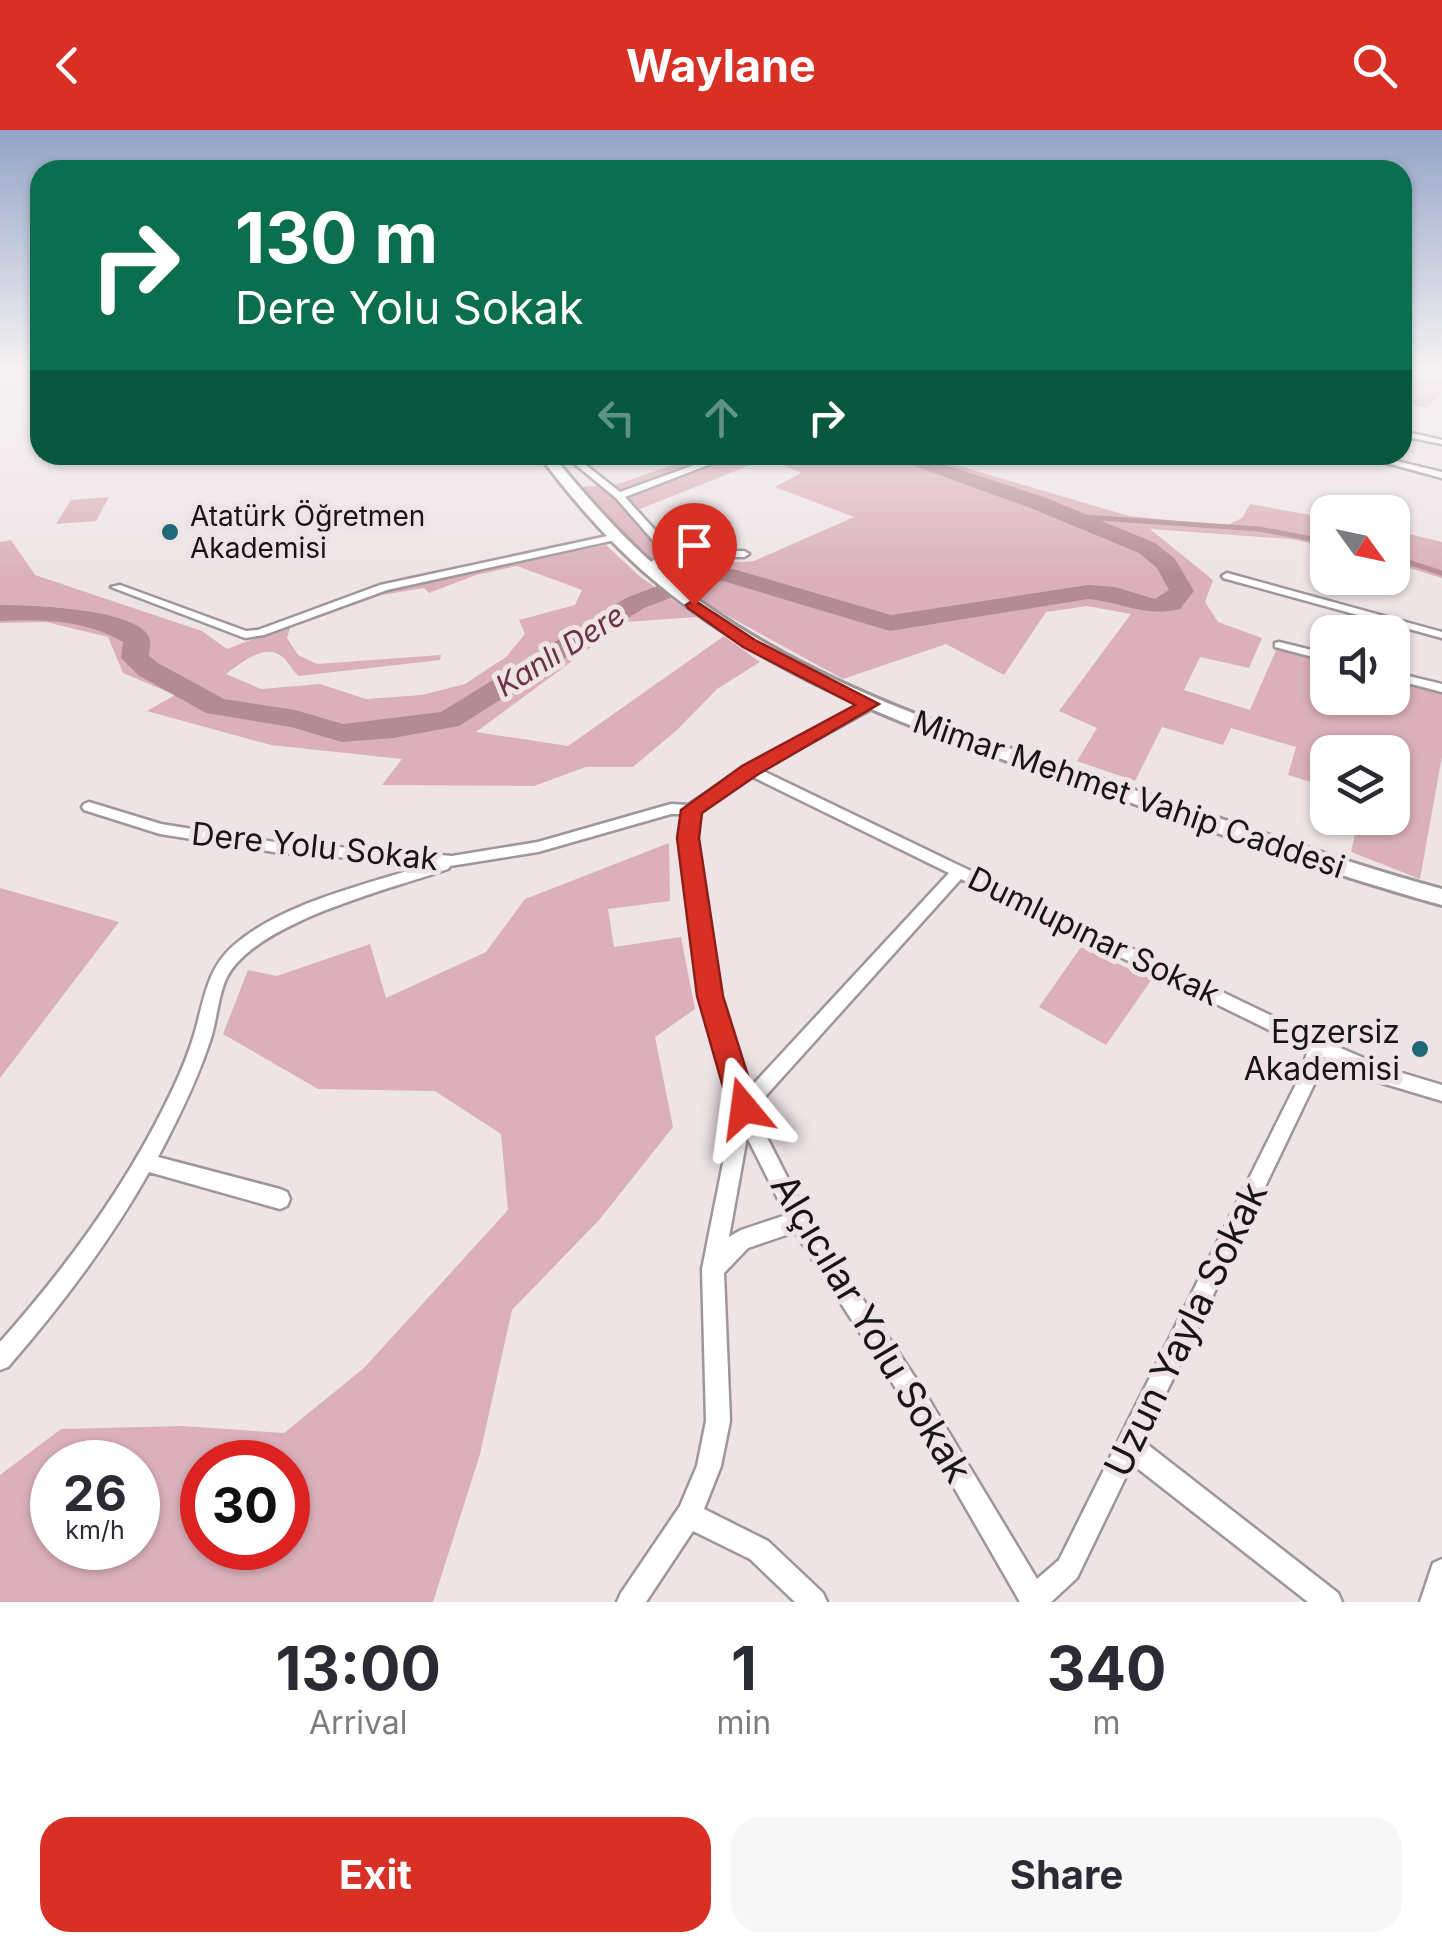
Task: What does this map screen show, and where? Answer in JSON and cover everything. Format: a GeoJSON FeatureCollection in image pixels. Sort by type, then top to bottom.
{"type":"FeatureCollection","features":[{"type":"Feature","properties":{"kind":"main road","name":"Mimar Mehmet Vahip Caddesi"},"geometry":{"type":"LineString","coordinates":[[553,465],[612,538],[694,605],[749,643],[870,704],[1356,872],[1442,897]]}},
{"type":"Feature","properties":{"kind":"street"},"geometry":{"type":"LineString","coordinates":[[580,465],[618,496],[670,553],[744,554]]}},
{"type":"Feature","properties":{"kind":"street"},"geometry":{"type":"LineString","coordinates":[[618,496],[703,465]]}},
{"type":"Feature","properties":{"kind":"street"},"geometry":{"type":"LineString","coordinates":[[1400,465],[1442,475]]}},
{"type":"Feature","properties":{"kind":"street"},"geometry":{"type":"LineString","coordinates":[[116,587],[244,635],[414,578],[526,559],[612,538]]}},
{"type":"Feature","properties":{"kind":"street"},"geometry":{"type":"LineString","coordinates":[[654,573],[670,553]]}},
{"type":"Feature","properties":{"kind":"street"},"geometry":{"type":"LineString","coordinates":[[1227,576],[1442,635]]}},
{"type":"Feature","properties":{"kind":"street"},"geometry":{"type":"LineString","coordinates":[[1279,645],[1310,653]]}},
{"type":"Feature","properties":{"kind":"street"},"geometry":{"type":"LineString","coordinates":[[1410,680],[1442,688]]}},
{"type":"Feature","properties":{"kind":"street","name":"Dere Yolu Sokak"},"geometry":{"type":"LineString","coordinates":[[89,807],[160,829],[274,848],[452,862],[538,847],[672,809],[691,810],[750,770],[870,704]]}},
{"type":"Feature","properties":{"kind":"street","name":"Dumlupınar Sokak"},"geometry":{"type":"LineString","coordinates":[[750,770],[1318,1046],[1388,1077],[1442,1093]]}},
{"type":"Feature","properties":{"kind":"street","name":"Alçıcılar Yolu Sokak"},"geometry":{"type":"LineString","coordinates":[[691,810],[688,838],[710,996],[744,1108],[799,1221],[914,1396],[1034,1601]]}},
{"type":"Feature","properties":{"kind":"street"},"geometry":{"type":"LineString","coordinates":[[0,1358],[70,1278],[144,1162],[196,1055],[206,1027],[208,994],[225,966],[252,940],[299,918],[452,862]]}},
{"type":"Feature","properties":{"kind":"street"},"geometry":{"type":"LineString","coordinates":[[630,1602],[689,1515],[709,1466],[718,1422],[713,1269],[744,1108],[959,872]]}},
{"type":"Feature","properties":{"kind":"street","name":"Uzun Yayla Sokak"},"geometry":{"type":"LineString","coordinates":[[1034,1601],[1068,1569],[1302,1090],[1318,1046]]}},
{"type":"Feature","properties":{"kind":"street"},"geometry":{"type":"LineString","coordinates":[[144,1162],[280,1199]]}},
{"type":"Feature","properties":{"kind":"street"},"geometry":{"type":"LineString","coordinates":[[713,1269],[742,1240],[799,1221]]}},
{"type":"Feature","properties":{"kind":"street"},"geometry":{"type":"LineString","coordinates":[[1128,1445],[1329,1602]]}},
{"type":"Feature","properties":{"kind":"street"},"geometry":{"type":"LineString","coordinates":[[689,1515],[759,1550],[814,1602]]}},
{"type":"Feature","properties":{"kind":"street"},"geometry":{"type":"LineString","coordinates":[[1433,1602],[1442,1572]]}},
{"type":"Feature","properties":{"kind":"shaded area"},"geometry":{"type":"Polygon","coordinates":[[[672,465],[750,465],[630,513],[656,543],[655,560],[646,559],[582,487],[618,484],[672,465]]]}},
{"type":"Feature","properties":{"kind":"shaded area"},"geometry":{"type":"Polygon","coordinates":[[[783,465],[956,465],[1129,516],[1226,526],[1242,518],[1250,504],[1310,515],[1310,543],[1150,529],[1213,580],[1205,602],[1218,622],[1262,638],[1249,668],[1200,657],[1184,690],[1250,710],[1277,648],[1310,657],[1310,715],[1410,715],[1410,684],[1442,692],[1442,756],[1420,879],[1351,852],[1355,835],[1410,835],[1410,735],[1310,735],[1310,782],[1288,775],[1296,747],[1231,728],[1223,745],[1162,727],[1135,781],[1077,761],[1097,728],[1059,711],[1131,614],[1087,606],[1046,612],[1004,675],[946,644],[843,679],[717,610],[658,567],[754,561],[854,517],[775,487],[801,473],[783,465]]]}},
{"type":"Feature","properties":{"kind":"shaded area"},"geometry":{"type":"Polygon","coordinates":[[[109,497],[96,521],[56,524],[71,500],[109,497]]]}},
{"type":"Feature","properties":{"kind":"shaded area"},"geometry":{"type":"Polygon","coordinates":[[[1410,534],[1442,542],[1442,578],[1410,568],[1410,534]]]}},
{"type":"Feature","properties":{"kind":"shaded area"},"geometry":{"type":"Polygon","coordinates":[[[11,540],[35,575],[202,631],[227,649],[384,590],[606,545],[638,575],[697,617],[625,622],[476,732],[568,746],[724,636],[760,662],[717,689],[633,767],[586,767],[534,786],[382,785],[402,759],[271,745],[147,711],[175,695],[123,673],[108,637],[46,622],[0,623],[0,542],[11,540]],[[517,566],[476,575],[429,593],[424,588],[382,595],[290,628],[287,638],[298,655],[317,664],[441,655],[440,660],[299,676],[284,658],[269,652],[254,656],[226,674],[261,689],[320,684],[366,699],[422,695],[465,684],[506,657],[525,634],[519,620],[575,605],[582,590],[517,566]]]}},
{"type":"Feature","properties":{"kind":"shaded area"},"geometry":{"type":"Polygon","coordinates":[[[669,843],[670,901],[608,909],[614,947],[681,937],[695,1009],[655,1037],[673,1127],[600,1219],[512,1310],[480,1454],[433,1602],[0,1602],[0,1475],[30,1452],[30,1570],[160,1570],[160,1440],[46,1440],[61,1429],[182,1426],[284,1433],[364,1368],[508,1210],[501,1134],[435,1091],[318,1089],[223,1034],[248,970],[277,976],[370,944],[386,998],[486,952],[525,899],[669,843]]]}},
{"type":"Feature","properties":{"kind":"shaded area"},"geometry":{"type":"Polygon","coordinates":[[[0,888],[119,922],[0,1078],[0,888]]]}},
{"type":"Feature","properties":{"kind":"shaded area"},"geometry":{"type":"Polygon","coordinates":[[[1081,947],[1152,979],[1106,1045],[1039,1007],[1081,947]]]}},
{"type":"Feature","properties":{"kind":"waterway","name":"Kanlı Dere"},"geometry":{"type":"LineString","coordinates":[[0,613],[54,613],[105,623],[137,639],[135,658],[148,669],[216,707],[295,719],[342,733],[449,720],[635,603],[708,575],[724,574],[890,623],[1088,592],[1115,594],[1154,607],[1171,604],[1182,591],[1167,564],[1147,548],[1036,502],[924,465]]}},
{"type":"Feature","properties":{"kind":"waterway"},"geometry":{"type":"LineString","coordinates":[[1070,516],[1259,529],[1310,539]]}},
{"type":"Feature","properties":{"kind":"waterway"},"geometry":{"type":"LineString","coordinates":[[1410,563],[1442,573]]}},
{"type":"Feature","properties":{"kind":"place","name":"Atatürk Öğretmen Akademisi"},"geometry":{"type":"Point","coordinates":[170,532]}},
{"type":"Feature","properties":{"kind":"place","name":"Egzersiz Akademisi"},"geometry":{"type":"Point","coordinates":[1420,1049]}},
{"type":"Feature","properties":{"kind":"route"},"geometry":{"type":"LineString","coordinates":[[694,605],[749,643],[870,704],[750,770],[691,810],[688,838],[710,996],[744,1108]]}}]}
